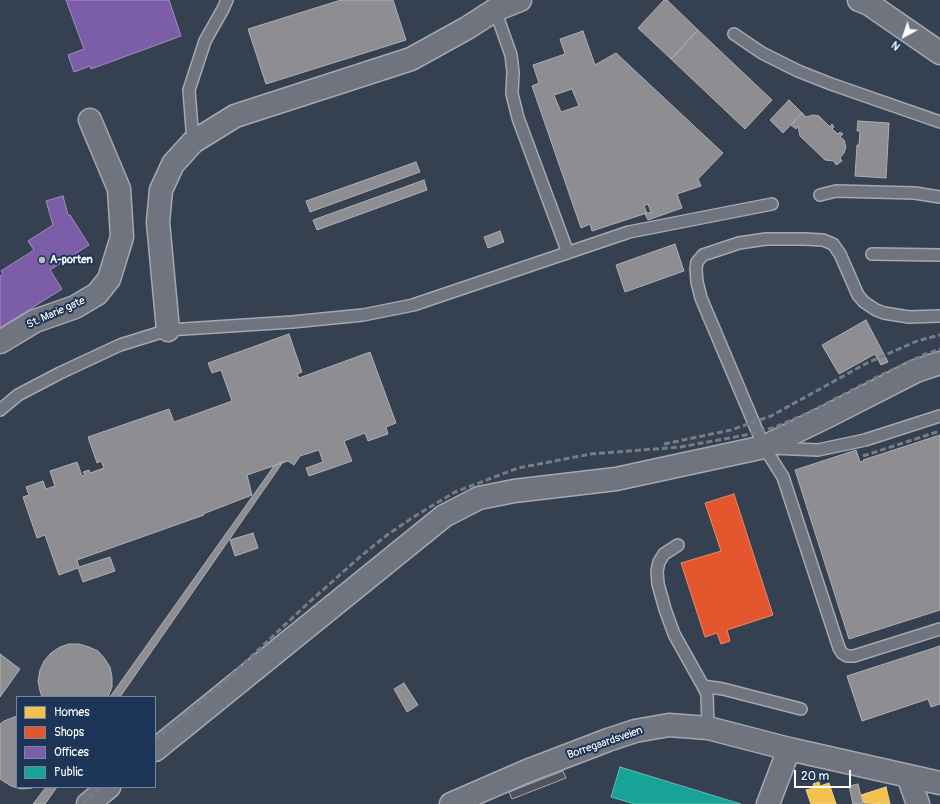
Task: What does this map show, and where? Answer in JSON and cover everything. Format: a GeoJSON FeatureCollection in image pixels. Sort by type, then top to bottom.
{"type":"FeatureCollection","features":[{"type":"Feature","properties":{"kind":"street"},"geometry":{"type":"LineString","coordinates":[[168,330],[158,222],[161,190],[173,164],[193,142],[235,116],[411,59],[467,28],[495,10],[520,0]]}},
{"type":"Feature","properties":{"kind":"street"},"geometry":{"type":"LineString","coordinates":[[859,0],[869,4],[940,53]]}},
{"type":"Feature","properties":{"kind":"street","name":"St. Marie gate"},"geometry":{"type":"LineString","coordinates":[[0,342],[35,321],[75,306],[97,294],[109,279],[122,237],[120,190],[90,120]]}},
{"type":"Feature","properties":{"kind":"street"},"geometry":{"type":"LineString","coordinates":[[156,749],[444,516],[479,498],[514,491],[616,479],[764,447],[916,371],[940,363]]}},
{"type":"Feature","properties":{"kind":"street","name":"Borregaardsveien"},"geometry":{"type":"LineString","coordinates":[[451,804],[527,771],[635,731],[669,725],[708,728],[789,749],[940,783]]}},
{"type":"Feature","properties":{"kind":"street"},"geometry":{"type":"LineString","coordinates":[[768,804],[789,749]]}},
{"type":"Feature","properties":{"kind":"street"},"geometry":{"type":"LineString","coordinates":[[908,776],[918,804]]}},
{"type":"Feature","properties":{"kind":"street"},"geometry":{"type":"LineString","coordinates":[[88,804],[108,788]]}},
{"type":"Feature","properties":{"kind":"lane"},"geometry":{"type":"LineString","coordinates":[[193,142],[189,90],[205,40],[227,0]]}},
{"type":"Feature","properties":{"kind":"lane"},"geometry":{"type":"LineString","coordinates":[[495,10],[511,55],[513,72],[512,94],[518,118],[568,254]]}},
{"type":"Feature","properties":{"kind":"lane"},"geometry":{"type":"LineString","coordinates":[[734,34],[762,53],[798,71],[940,122]]}},
{"type":"Feature","properties":{"kind":"lane"},"geometry":{"type":"LineString","coordinates":[[820,195],[836,191],[915,193],[940,197]]}},
{"type":"Feature","properties":{"kind":"lane"},"geometry":{"type":"LineString","coordinates":[[0,410],[18,395],[60,373],[120,345],[168,330],[292,322],[363,315],[414,304],[568,254],[629,232],[772,204]]}},
{"type":"Feature","properties":{"kind":"lane"},"geometry":{"type":"LineString","coordinates":[[940,316],[909,317],[884,313],[876,310],[864,302],[858,295],[840,254],[833,244],[823,240],[766,240],[739,244],[703,256],[697,262],[697,282],[702,298],[764,447],[784,477],[832,631],[842,653],[847,656],[854,656],[940,629]]}},
{"type":"Feature","properties":{"kind":"lane"},"geometry":{"type":"LineString","coordinates":[[872,254],[940,255]]}},
{"type":"Feature","properties":{"kind":"lane"},"geometry":{"type":"LineString","coordinates":[[764,447],[818,450],[865,440],[940,416]]}},
{"type":"Feature","properties":{"kind":"lane"},"geometry":{"type":"LineString","coordinates":[[678,545],[664,554],[658,562],[658,584],[674,634],[706,694],[708,728]]}},
{"type":"Feature","properties":{"kind":"lane"},"geometry":{"type":"LineString","coordinates":[[703,686],[723,689],[801,709]]}},
{"type":"Feature","properties":{"kind":"building: Homes"},"geometry":{"type":"Polygon","coordinates":[[[819,782],[820,786],[829,783],[836,804],[811,804],[806,790],[814,788],[813,784],[819,782]]]}},
{"type":"Feature","properties":{"kind":"building: Homes"},"geometry":{"type":"Polygon","coordinates":[[[886,787],[890,804],[864,803],[861,795],[886,787]]]}},
{"type":"Feature","properties":{"kind":"building: Shops"},"geometry":{"type":"Polygon","coordinates":[[[734,494],[773,615],[727,630],[730,641],[721,644],[717,633],[705,637],[681,563],[721,551],[705,503],[734,494]]]}},
{"type":"Feature","properties":{"kind":"building: Offices"},"geometry":{"type":"Polygon","coordinates":[[[66,0],[169,0],[181,36],[91,69],[90,66],[74,72],[68,55],[84,49],[66,0]]]}},
{"type":"Feature","properties":{"kind":"building: Offices","name":"A-porten"},"geometry":{"type":"Polygon","coordinates":[[[63,196],[68,215],[70,215],[89,245],[50,270],[62,289],[0,328],[0,276],[3,274],[1,271],[34,250],[28,241],[53,225],[46,201],[63,196]]]}},
{"type":"Feature","properties":{"kind":"building: Public"},"geometry":{"type":"Polygon","coordinates":[[[620,767],[741,804],[635,804],[611,797],[620,767]]]}},
{"type":"Feature","properties":{"kind":"building: Industry"},"geometry":{"type":"Polygon","coordinates":[[[341,0],[393,0],[406,40],[266,84],[248,29],[341,0]]]}},
{"type":"Feature","properties":{"kind":"building: Industry"},"geometry":{"type":"Polygon","coordinates":[[[664,0],[667,0],[698,30],[671,59],[638,28],[664,0]]]}},
{"type":"Feature","properties":{"kind":"building: Industry"},"geometry":{"type":"Polygon","coordinates":[[[698,30],[772,100],[745,129],[671,59],[698,30]]]}},
{"type":"Feature","properties":{"kind":"building: Industry"},"geometry":{"type":"Polygon","coordinates":[[[583,31],[595,65],[616,53],[723,153],[698,179],[701,186],[677,194],[682,208],[648,220],[645,214],[651,212],[648,204],[644,206],[647,213],[592,231],[590,224],[581,228],[532,86],[539,83],[533,65],[565,54],[560,39],[583,31]],[[572,89],[554,95],[561,112],[579,106],[572,89]]]}},
{"type":"Feature","properties":{"kind":"building: Industry"},"geometry":{"type":"Polygon","coordinates":[[[789,100],[802,113],[783,133],[770,120],[789,100]]]}},
{"type":"Feature","properties":{"kind":"building: Industry"},"geometry":{"type":"Polygon","coordinates":[[[802,113],[806,117],[813,115],[819,116],[830,127],[832,124],[834,127],[832,129],[838,134],[840,132],[843,134],[840,137],[844,140],[846,147],[840,158],[842,161],[836,165],[834,161],[825,160],[800,136],[798,126],[796,129],[791,125],[802,113]]]}},
{"type":"Feature","properties":{"kind":"building: Industry"},"geometry":{"type":"Polygon","coordinates":[[[858,121],[889,123],[886,178],[855,176],[857,145],[859,145],[860,131],[857,131],[858,121]]]}},
{"type":"Feature","properties":{"kind":"building: Industry"},"geometry":{"type":"Polygon","coordinates":[[[416,162],[420,172],[310,212],[306,201],[416,162]]]}},
{"type":"Feature","properties":{"kind":"building: Industry"},"geometry":{"type":"Polygon","coordinates":[[[424,180],[427,190],[317,230],[313,220],[424,180]]]}},
{"type":"Feature","properties":{"kind":"building: Industry"},"geometry":{"type":"Polygon","coordinates":[[[500,231],[504,242],[488,248],[484,237],[500,231]]]}},
{"type":"Feature","properties":{"kind":"building: Industry"},"geometry":{"type":"Polygon","coordinates":[[[675,244],[684,271],[625,292],[616,265],[675,244]]]}},
{"type":"Feature","properties":{"kind":"building: Industry"},"geometry":{"type":"Polygon","coordinates":[[[866,320],[888,362],[881,365],[875,354],[839,374],[822,345],[866,320]]]}},
{"type":"Feature","properties":{"kind":"building: Industry"},"geometry":{"type":"Polygon","coordinates":[[[289,334],[302,372],[297,374],[299,378],[370,352],[396,423],[386,427],[388,434],[368,441],[365,433],[344,441],[352,461],[309,476],[306,468],[323,462],[319,450],[300,456],[294,465],[288,461],[247,475],[252,495],[203,514],[204,515],[77,560],[79,567],[110,557],[115,571],[83,582],[78,568],[59,575],[45,535],[37,538],[23,497],[29,495],[26,487],[43,481],[46,489],[55,486],[50,471],[77,462],[82,476],[85,475],[83,472],[89,470],[90,473],[104,468],[101,461],[97,463],[88,437],[169,409],[174,422],[232,401],[221,370],[212,373],[208,363],[289,334]]]}},
{"type":"Feature","properties":{"kind":"building: Industry"},"geometry":{"type":"Polygon","coordinates":[[[940,435],[940,610],[849,639],[795,470],[856,450],[860,462],[940,435]]]}},
{"type":"Feature","properties":{"kind":"building: Industry"},"geometry":{"type":"Polygon","coordinates":[[[283,462],[121,696],[111,696],[274,466],[283,462]]]}},
{"type":"Feature","properties":{"kind":"building: Industry"},"geometry":{"type":"Polygon","coordinates":[[[253,533],[258,548],[235,556],[230,540],[253,533]]]}},
{"type":"Feature","properties":{"kind":"building: Industry"},"geometry":{"type":"Polygon","coordinates":[[[69,644],[79,644],[98,651],[110,667],[112,687],[108,696],[42,696],[38,681],[40,670],[44,661],[51,653],[60,647],[69,644]]]}},
{"type":"Feature","properties":{"kind":"building: Industry"},"geometry":{"type":"Polygon","coordinates":[[[940,646],[940,704],[931,707],[928,699],[862,721],[847,676],[940,646]]]}},
{"type":"Feature","properties":{"kind":"building: Industry"},"geometry":{"type":"Polygon","coordinates":[[[0,654],[20,669],[0,697],[0,654]]]}},
{"type":"Feature","properties":{"kind":"building: Industry"},"geometry":{"type":"Polygon","coordinates":[[[404,683],[418,705],[407,712],[394,689],[404,683]]]}},
{"type":"Feature","properties":{"kind":"building: Industry"},"geometry":{"type":"Polygon","coordinates":[[[16,716],[16,788],[0,779],[0,724],[16,716]]]}},
{"type":"Feature","properties":{"kind":"building: Industry"},"geometry":{"type":"Polygon","coordinates":[[[858,784],[863,804],[853,804],[849,786],[858,784]]]}},
{"type":"Feature","properties":{"kind":"building: Industry"},"geometry":{"type":"Polygon","coordinates":[[[45,788],[56,788],[45,804],[33,804],[45,788]]]}},
{"type":"Feature","properties":{"kind":"building: Other"},"geometry":{"type":"Polygon","coordinates":[[[563,771],[566,778],[512,799],[509,792],[563,771]]]}},
{"type":"Feature","properties":{"kind":"railway"},"geometry":{"type":"LineString","coordinates":[[664,444],[731,430],[771,416],[867,363],[917,341],[940,335]]}},
{"type":"Feature","properties":{"kind":"railway"},"geometry":{"type":"LineString","coordinates":[[156,739],[221,685],[361,556],[387,535],[455,492],[518,468],[591,454],[680,447],[746,435],[775,427],[808,413],[923,355],[940,349]]}},
{"type":"Feature","properties":{"kind":"railway"},"geometry":{"type":"LineString","coordinates":[[863,456],[940,431]]}},
{"type":"Feature","properties":{"kind":"railway"},"geometry":{"type":"LineString","coordinates":[[82,804],[100,788]]}},
{"type":"Feature","properties":{"kind":"place","name":"A-porten"},"geometry":{"type":"Point","coordinates":[42,260]}}]}
